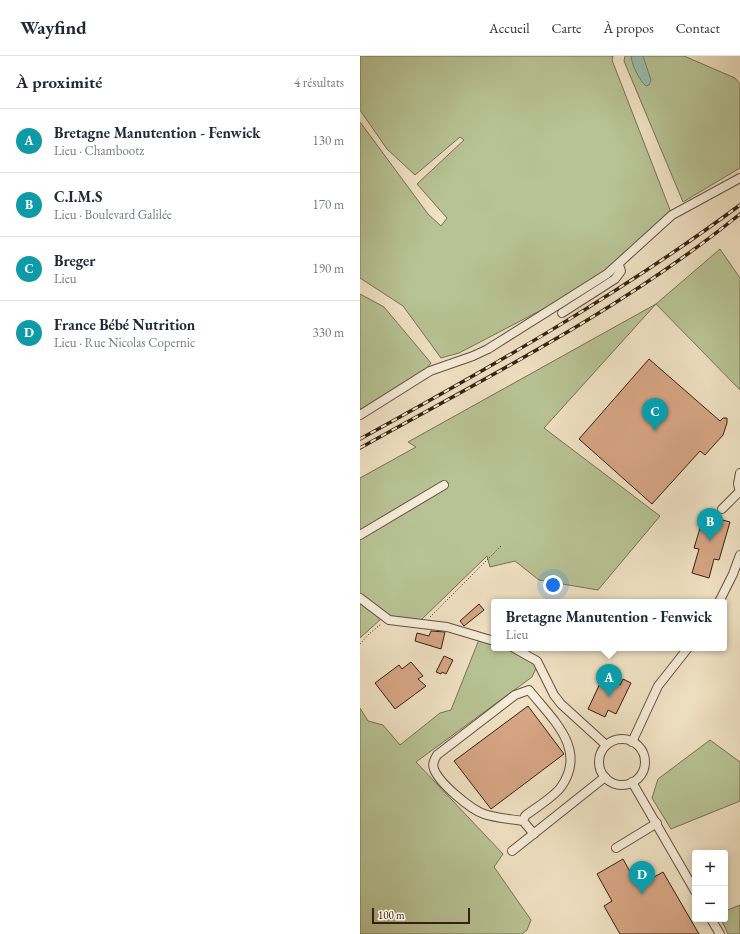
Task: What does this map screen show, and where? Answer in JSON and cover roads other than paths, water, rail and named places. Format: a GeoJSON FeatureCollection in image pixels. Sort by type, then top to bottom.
{"type":"FeatureCollection","features":[{"type":"Feature","properties":{"kind":"street"},"geometry":{"type":"LineString","coordinates":[[360,416],[430,371],[473,356],[488,349],[607,274],[619,265],[672,214],[740,178]]}},
{"type":"Feature","properties":{"kind":"street"},"geometry":{"type":"LineString","coordinates":[[562,313],[615,279],[621,271],[619,265]]}},
{"type":"Feature","properties":{"kind":"street"},"geometry":{"type":"LineString","coordinates":[[722,509],[740,491],[738,484],[740,473]]}},
{"type":"Feature","properties":{"kind":"street"},"geometry":{"type":"LineString","coordinates":[[360,535],[444,484]]}},
{"type":"Feature","properties":{"kind":"street"},"geometry":{"type":"LineString","coordinates":[[720,599],[733,574],[740,555]]}},
{"type":"Feature","properties":{"kind":"street"},"geometry":{"type":"LineString","coordinates":[[360,598],[389,620],[425,626],[447,627],[491,640]]}},
{"type":"Feature","properties":{"kind":"street"},"geometry":{"type":"LineString","coordinates":[[519,651],[537,661],[554,695],[561,704],[606,745]]}},
{"type":"Feature","properties":{"kind":"street"},"geometry":{"type":"LineString","coordinates":[[632,742],[658,686],[686,651]]}},
{"type":"Feature","properties":{"kind":"street"},"geometry":{"type":"LineString","coordinates":[[523,821],[524,816],[560,788],[570,763],[571,749],[566,738],[529,690],[515,695],[436,755],[432,762],[438,776],[465,804],[482,813],[495,817],[523,821],[534,834]]}},
{"type":"Feature","properties":{"kind":"street"},"geometry":{"type":"LineString","coordinates":[[623,739],[632,742],[642,751],[644,765],[642,772],[632,782],[618,784],[605,777],[599,764],[599,757],[606,745],[614,740],[623,739]]}},
{"type":"Feature","properties":{"kind":"street"},"geometry":{"type":"LineString","coordinates":[[512,851],[605,777]]}},
{"type":"Feature","properties":{"kind":"street"},"geometry":{"type":"LineString","coordinates":[[632,782],[692,886]]}},
{"type":"Feature","properties":{"kind":"street"},"geometry":{"type":"LineString","coordinates":[[616,848],[656,823]]}},
{"type":"Feature","properties":{"kind":"street"},"geometry":{"type":"LineString","coordinates":[[712,922],[720,934]]}},
{"type":"Feature","properties":{"kind":"water"},"geometry":{"type":"Polygon","coordinates":[[[631,56],[643,56],[651,80],[649,85],[646,86],[638,76],[631,56]]]}},
{"type":"Feature","properties":{"kind":"railway"},"geometry":{"type":"LineString","coordinates":[[360,439],[458,385],[602,299],[695,238],[740,205]]}},
{"type":"Feature","properties":{"kind":"railway"},"geometry":{"type":"LineString","coordinates":[[360,448],[507,367],[603,311],[650,280],[740,214]]}},
{"type":"Feature","properties":{"kind":"place","name":"Breger"},"geometry":{"type":"Point","coordinates":[655,431]}},
{"type":"Feature","properties":{"kind":"place","name":"C.I.M.S"},"geometry":{"type":"Point","coordinates":[710,541]}},
{"type":"Feature","properties":{"kind":"place","name":"Bretagne Manutention - Fenwick"},"geometry":{"type":"Point","coordinates":[609,697]}},
{"type":"Feature","properties":{"kind":"place","name":"France Bébé Nutrition"},"geometry":{"type":"Point","coordinates":[642,894]}}]}
